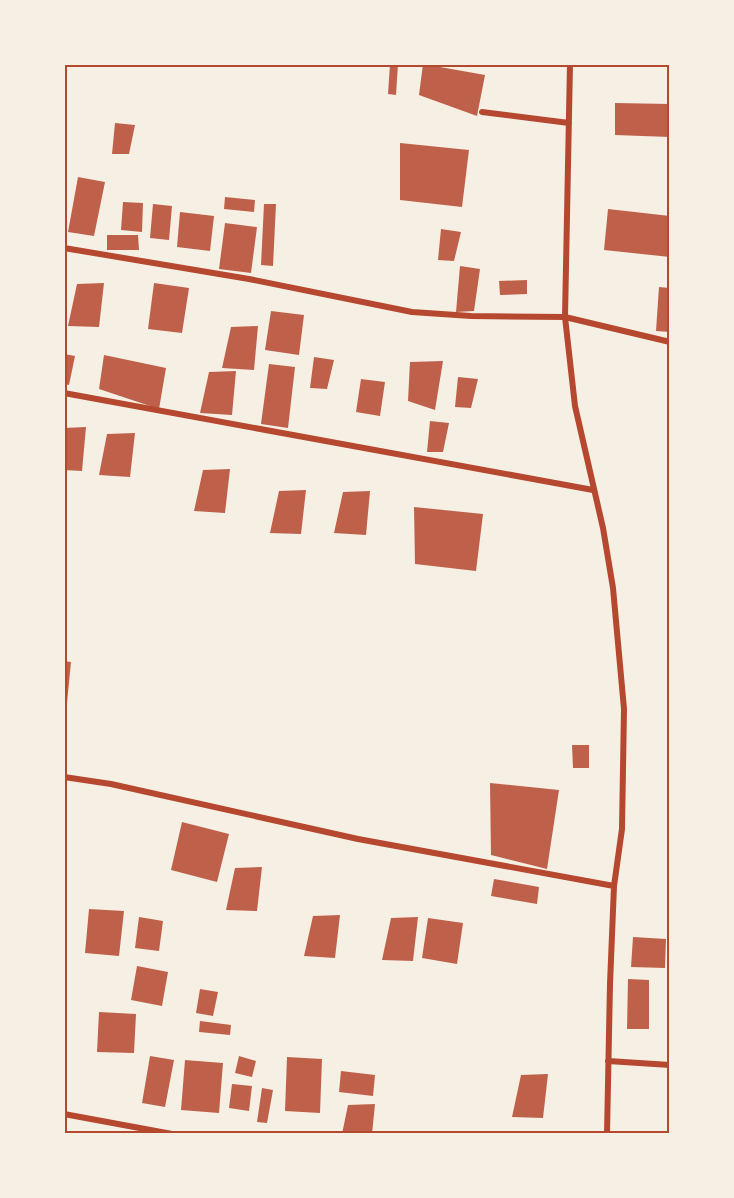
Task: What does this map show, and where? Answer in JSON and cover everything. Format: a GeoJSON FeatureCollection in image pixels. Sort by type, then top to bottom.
{"type":"FeatureCollection","features":[{"type":"Feature","properties":{"kind":"street"},"geometry":{"type":"LineString","coordinates":[[570,64],[565,317],[574,406],[603,528],[613,588],[624,709],[622,830],[614,886],[607,1134]]}},
{"type":"Feature","properties":{"kind":"street"},"geometry":{"type":"LineString","coordinates":[[482,112],[569,123]]}},
{"type":"Feature","properties":{"kind":"street"},"geometry":{"type":"LineString","coordinates":[[64,248],[249,279],[411,312],[471,316],[565,317],[669,342]]}},
{"type":"Feature","properties":{"kind":"street"},"geometry":{"type":"LineString","coordinates":[[64,393],[593,490]]}},
{"type":"Feature","properties":{"kind":"street"},"geometry":{"type":"LineString","coordinates":[[64,777],[111,784],[358,839],[614,886]]}},
{"type":"Feature","properties":{"kind":"street"},"geometry":{"type":"LineString","coordinates":[[608,1061],[669,1065]]}},
{"type":"Feature","properties":{"kind":"street"},"geometry":{"type":"LineString","coordinates":[[64,1114],[172,1134]]}},
{"type":"Feature","properties":{"kind":"building"},"geometry":{"type":"Polygon","coordinates":[[[390,64],[398,64],[396,95],[388,94],[390,64]]]}},
{"type":"Feature","properties":{"kind":"building"},"geometry":{"type":"Polygon","coordinates":[[[423,64],[485,75],[477,116],[419,95],[423,64]]]}},
{"type":"Feature","properties":{"kind":"building"},"geometry":{"type":"Polygon","coordinates":[[[615,103],[670,104],[670,137],[615,135],[615,103]]]}},
{"type":"Feature","properties":{"kind":"building"},"geometry":{"type":"Polygon","coordinates":[[[115,123],[135,125],[129,154],[112,154],[115,123]]]}},
{"type":"Feature","properties":{"kind":"building"},"geometry":{"type":"Polygon","coordinates":[[[400,143],[469,150],[462,207],[400,200],[400,143]]]}},
{"type":"Feature","properties":{"kind":"building"},"geometry":{"type":"Polygon","coordinates":[[[78,177],[105,182],[94,236],[68,232],[78,177]]]}},
{"type":"Feature","properties":{"kind":"building"},"geometry":{"type":"Polygon","coordinates":[[[225,197],[255,200],[254,212],[224,209],[225,197]]]}},
{"type":"Feature","properties":{"kind":"building"},"geometry":{"type":"Polygon","coordinates":[[[123,202],[143,203],[142,232],[121,230],[123,202]]]}},
{"type":"Feature","properties":{"kind":"building"},"geometry":{"type":"Polygon","coordinates":[[[153,204],[172,206],[169,240],[150,238],[153,204]]]}},
{"type":"Feature","properties":{"kind":"building"},"geometry":{"type":"Polygon","coordinates":[[[264,204],[276,204],[273,266],[261,265],[264,204]]]}},
{"type":"Feature","properties":{"kind":"building"},"geometry":{"type":"Polygon","coordinates":[[[608,209],[670,216],[670,257],[604,250],[608,209]]]}},
{"type":"Feature","properties":{"kind":"building"},"geometry":{"type":"Polygon","coordinates":[[[180,212],[214,216],[210,251],[177,247],[180,212]]]}},
{"type":"Feature","properties":{"kind":"building"},"geometry":{"type":"Polygon","coordinates":[[[225,223],[257,227],[251,273],[219,269],[225,223]]]}},
{"type":"Feature","properties":{"kind":"building"},"geometry":{"type":"Polygon","coordinates":[[[441,229],[461,232],[454,261],[438,260],[441,229]]]}},
{"type":"Feature","properties":{"kind":"building"},"geometry":{"type":"Polygon","coordinates":[[[107,235],[138,235],[139,250],[107,250],[107,235]]]}},
{"type":"Feature","properties":{"kind":"building"},"geometry":{"type":"Polygon","coordinates":[[[460,266],[480,269],[474,311],[456,312],[460,266]]]}},
{"type":"Feature","properties":{"kind":"building"},"geometry":{"type":"Polygon","coordinates":[[[527,280],[527,294],[500,295],[499,281],[527,280]]]}},
{"type":"Feature","properties":{"kind":"building"},"geometry":{"type":"Polygon","coordinates":[[[104,283],[99,327],[68,326],[77,284],[104,283]]]}},
{"type":"Feature","properties":{"kind":"building"},"geometry":{"type":"Polygon","coordinates":[[[154,283],[189,288],[182,333],[148,329],[154,283]]]}},
{"type":"Feature","properties":{"kind":"building"},"geometry":{"type":"Polygon","coordinates":[[[659,287],[670,288],[670,332],[656,331],[659,287]]]}},
{"type":"Feature","properties":{"kind":"building"},"geometry":{"type":"Polygon","coordinates":[[[271,311],[304,315],[299,355],[265,350],[271,311]]]}},
{"type":"Feature","properties":{"kind":"building"},"geometry":{"type":"Polygon","coordinates":[[[258,326],[254,370],[222,368],[231,327],[258,326]]]}},
{"type":"Feature","properties":{"kind":"building"},"geometry":{"type":"Polygon","coordinates":[[[64,354],[75,356],[69,385],[64,384],[64,354]]]}},
{"type":"Feature","properties":{"kind":"building"},"geometry":{"type":"Polygon","coordinates":[[[104,355],[166,368],[159,409],[99,389],[104,355]]]}},
{"type":"Feature","properties":{"kind":"building"},"geometry":{"type":"Polygon","coordinates":[[[314,357],[334,360],[327,389],[310,388],[314,357]]]}},
{"type":"Feature","properties":{"kind":"building"},"geometry":{"type":"Polygon","coordinates":[[[443,361],[435,410],[408,401],[410,362],[443,361]]]}},
{"type":"Feature","properties":{"kind":"building"},"geometry":{"type":"Polygon","coordinates":[[[269,364],[295,367],[288,428],[261,424],[269,364]]]}},
{"type":"Feature","properties":{"kind":"building"},"geometry":{"type":"Polygon","coordinates":[[[236,371],[232,415],[200,413],[209,372],[236,371]]]}},
{"type":"Feature","properties":{"kind":"building"},"geometry":{"type":"Polygon","coordinates":[[[458,377],[478,379],[471,408],[455,407],[458,377]]]}},
{"type":"Feature","properties":{"kind":"building"},"geometry":{"type":"Polygon","coordinates":[[[361,379],[385,382],[380,416],[356,412],[361,379]]]}},
{"type":"Feature","properties":{"kind":"building"},"geometry":{"type":"Polygon","coordinates":[[[430,421],[449,423],[443,452],[427,452],[430,421]]]}},
{"type":"Feature","properties":{"kind":"building"},"geometry":{"type":"Polygon","coordinates":[[[86,427],[82,471],[64,470],[64,428],[86,427]]]}},
{"type":"Feature","properties":{"kind":"building"},"geometry":{"type":"Polygon","coordinates":[[[135,433],[130,477],[99,475],[107,434],[135,433]]]}},
{"type":"Feature","properties":{"kind":"building"},"geometry":{"type":"Polygon","coordinates":[[[230,469],[225,513],[194,511],[203,470],[230,469]]]}},
{"type":"Feature","properties":{"kind":"building"},"geometry":{"type":"Polygon","coordinates":[[[306,490],[301,534],[270,533],[279,491],[306,490]]]}},
{"type":"Feature","properties":{"kind":"building"},"geometry":{"type":"Polygon","coordinates":[[[370,491],[366,535],[334,533],[343,492],[370,491]]]}},
{"type":"Feature","properties":{"kind":"building"},"geometry":{"type":"Polygon","coordinates":[[[414,507],[483,514],[476,571],[415,564],[414,507]]]}},
{"type":"Feature","properties":{"kind":"building"},"geometry":{"type":"Polygon","coordinates":[[[64,661],[71,662],[67,703],[64,703],[64,661]]]}},
{"type":"Feature","properties":{"kind":"building"},"geometry":{"type":"Polygon","coordinates":[[[572,745],[589,745],[589,768],[573,768],[572,745]]]}},
{"type":"Feature","properties":{"kind":"building"},"geometry":{"type":"Polygon","coordinates":[[[490,783],[559,790],[547,869],[491,855],[490,783]]]}},
{"type":"Feature","properties":{"kind":"building"},"geometry":{"type":"Polygon","coordinates":[[[182,822],[229,834],[217,882],[171,870],[182,822]]]}},
{"type":"Feature","properties":{"kind":"building"},"geometry":{"type":"Polygon","coordinates":[[[262,867],[257,911],[226,910],[235,868],[262,867]]]}},
{"type":"Feature","properties":{"kind":"building"},"geometry":{"type":"Polygon","coordinates":[[[494,879],[539,887],[537,904],[491,896],[494,879]]]}},
{"type":"Feature","properties":{"kind":"building"},"geometry":{"type":"Polygon","coordinates":[[[89,909],[124,911],[119,956],[85,953],[89,909]]]}},
{"type":"Feature","properties":{"kind":"building"},"geometry":{"type":"Polygon","coordinates":[[[340,915],[335,958],[304,956],[313,916],[340,915]]]}},
{"type":"Feature","properties":{"kind":"building"},"geometry":{"type":"Polygon","coordinates":[[[139,917],[163,921],[159,951],[135,948],[139,917]]]}},
{"type":"Feature","properties":{"kind":"building"},"geometry":{"type":"Polygon","coordinates":[[[418,917],[413,961],[382,960],[391,918],[418,917]]]}},
{"type":"Feature","properties":{"kind":"building"},"geometry":{"type":"Polygon","coordinates":[[[428,918],[463,923],[457,964],[422,958],[428,918]]]}},
{"type":"Feature","properties":{"kind":"building"},"geometry":{"type":"Polygon","coordinates":[[[633,937],[666,939],[665,968],[631,967],[633,937]]]}},
{"type":"Feature","properties":{"kind":"building"},"geometry":{"type":"Polygon","coordinates":[[[137,966],[168,972],[162,1006],[131,1000],[137,966]]]}},
{"type":"Feature","properties":{"kind":"building"},"geometry":{"type":"Polygon","coordinates":[[[628,979],[649,980],[649,1029],[627,1029],[628,979]]]}},
{"type":"Feature","properties":{"kind":"building"},"geometry":{"type":"Polygon","coordinates":[[[200,989],[218,992],[213,1016],[196,1013],[200,989]]]}},
{"type":"Feature","properties":{"kind":"building"},"geometry":{"type":"Polygon","coordinates":[[[99,1012],[136,1014],[134,1053],[97,1052],[99,1012]]]}},
{"type":"Feature","properties":{"kind":"building"},"geometry":{"type":"Polygon","coordinates":[[[200,1021],[231,1025],[230,1035],[199,1032],[200,1021]]]}},
{"type":"Feature","properties":{"kind":"building"},"geometry":{"type":"Polygon","coordinates":[[[150,1056],[174,1060],[165,1107],[142,1103],[150,1056]]]}},
{"type":"Feature","properties":{"kind":"building"},"geometry":{"type":"Polygon","coordinates":[[[239,1056],[256,1061],[252,1077],[235,1073],[239,1056]]]}},
{"type":"Feature","properties":{"kind":"building"},"geometry":{"type":"Polygon","coordinates":[[[287,1057],[322,1059],[320,1113],[285,1111],[287,1057]]]}},
{"type":"Feature","properties":{"kind":"building"},"geometry":{"type":"Polygon","coordinates":[[[185,1060],[223,1063],[219,1113],[181,1110],[185,1060]]]}},
{"type":"Feature","properties":{"kind":"building"},"geometry":{"type":"Polygon","coordinates":[[[341,1071],[375,1075],[373,1096],[339,1092],[341,1071]]]}},
{"type":"Feature","properties":{"kind":"building"},"geometry":{"type":"Polygon","coordinates":[[[548,1074],[543,1118],[512,1117],[521,1075],[548,1074]]]}},
{"type":"Feature","properties":{"kind":"building"},"geometry":{"type":"Polygon","coordinates":[[[232,1084],[252,1086],[249,1111],[229,1108],[232,1084]]]}},
{"type":"Feature","properties":{"kind":"building"},"geometry":{"type":"Polygon","coordinates":[[[262,1088],[273,1090],[267,1123],[257,1122],[262,1088]]]}},
{"type":"Feature","properties":{"kind":"building"},"geometry":{"type":"Polygon","coordinates":[[[375,1104],[372,1134],[342,1134],[348,1105],[375,1104]]]}}]}
